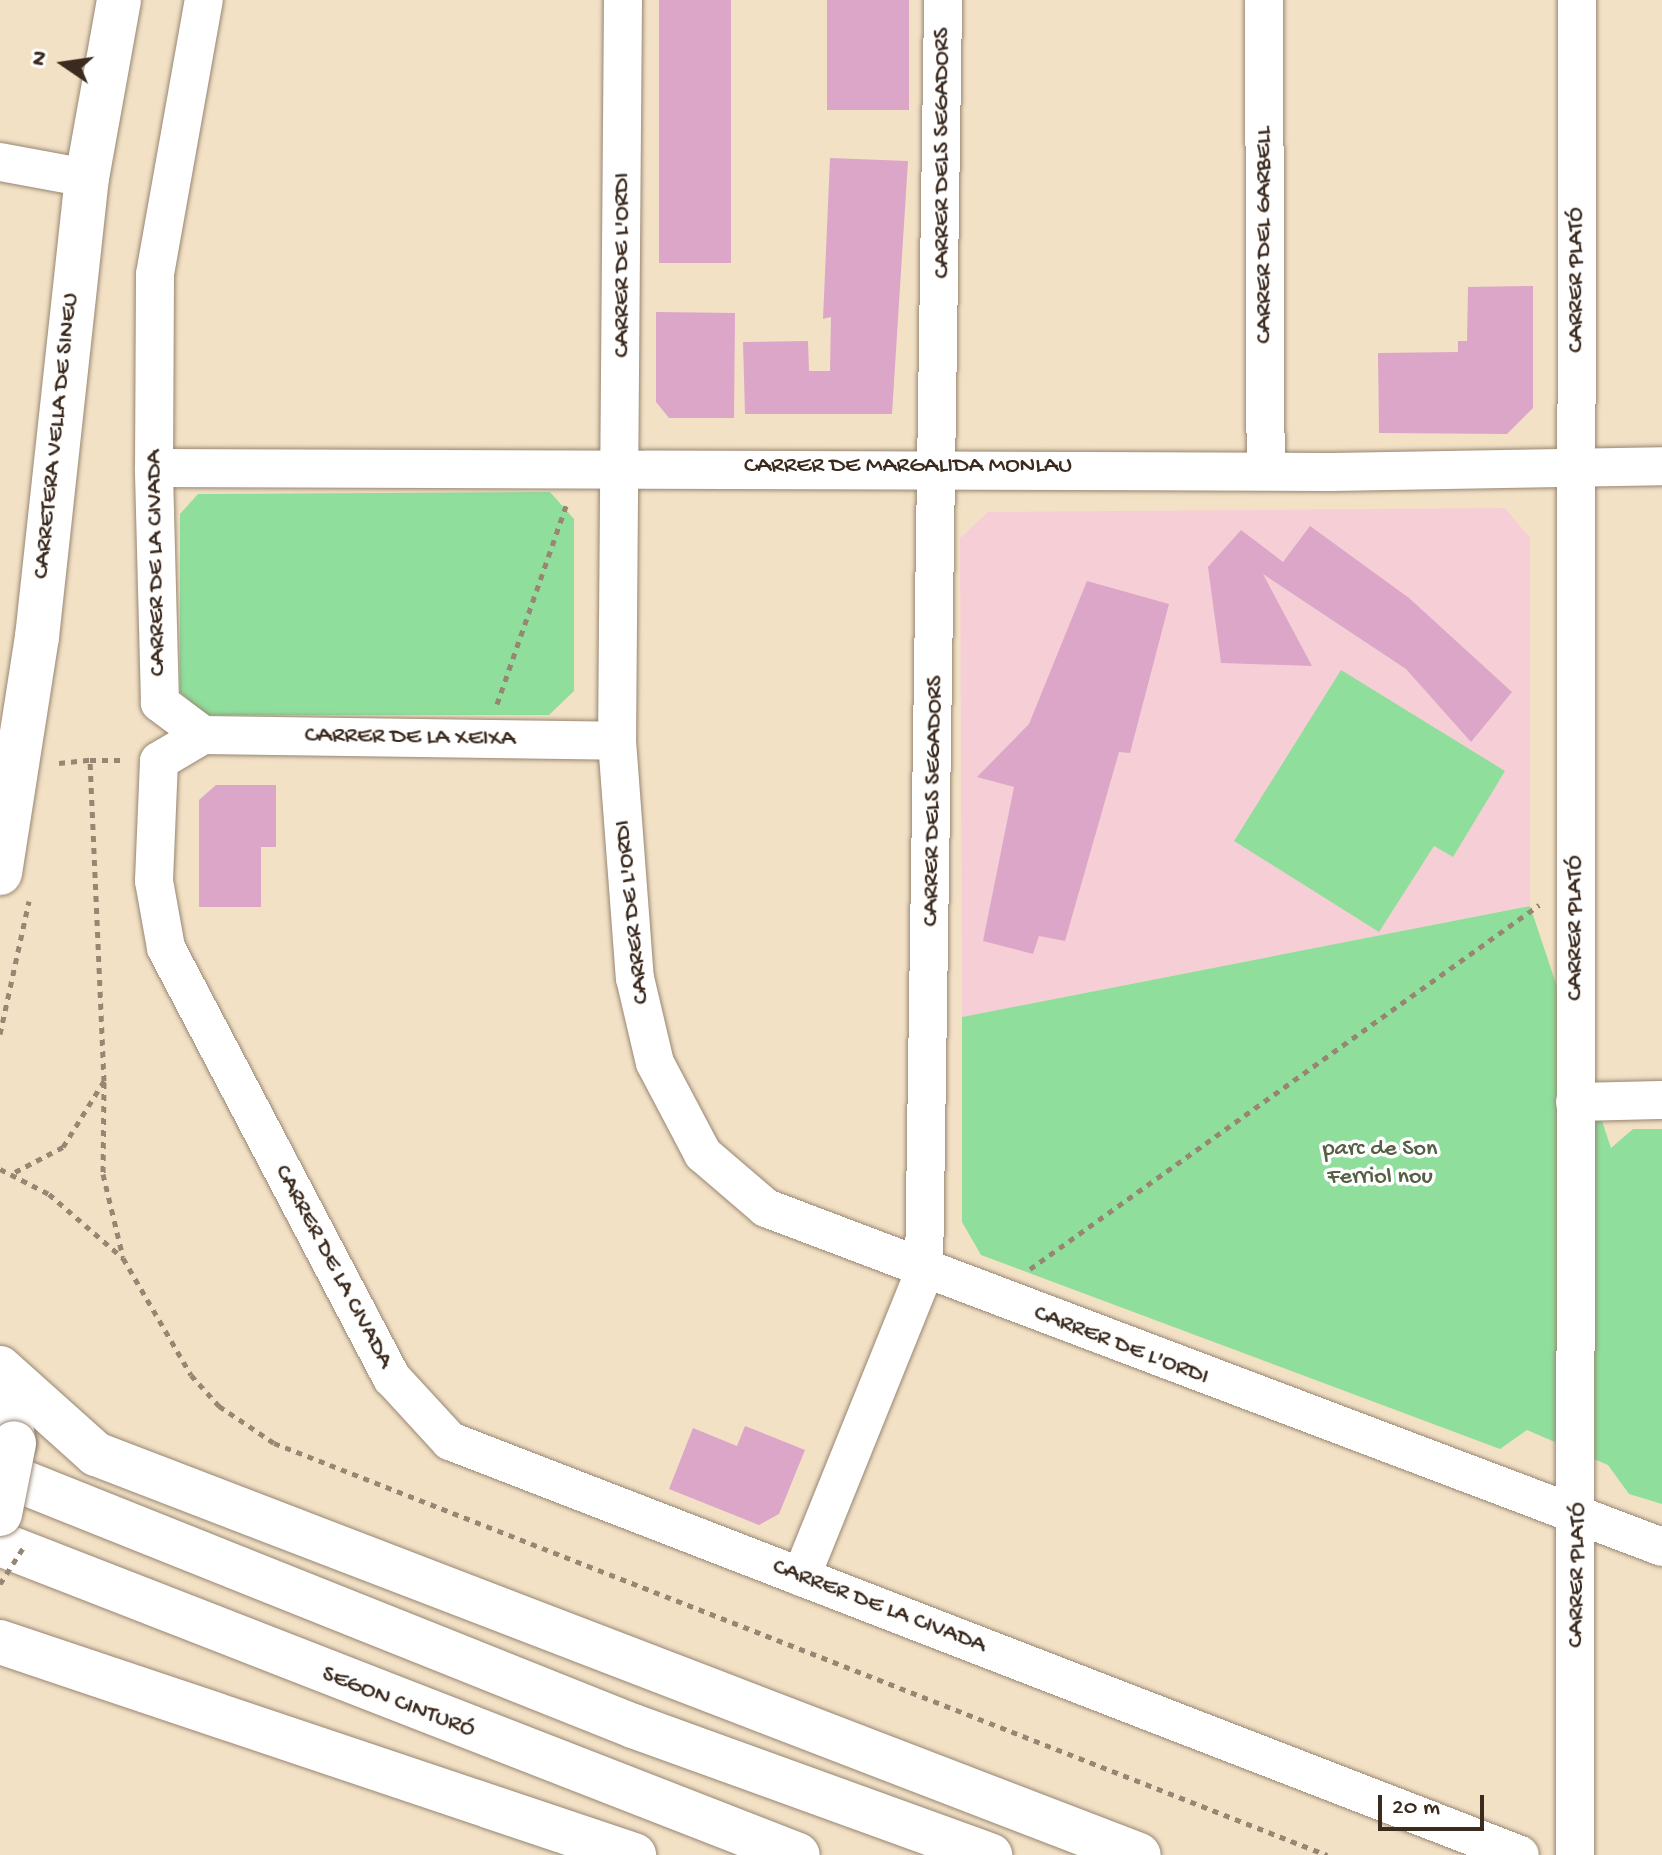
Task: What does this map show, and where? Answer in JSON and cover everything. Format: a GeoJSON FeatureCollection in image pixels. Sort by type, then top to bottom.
{"type":"FeatureCollection","features":[{"type":"Feature","properties":{"kind":"main road","name":"CARRETERA VELLA DE SINEU"},"geometry":{"type":"LineString","coordinates":[[0,873],[37,637],[52,447],[87,178],[119,0]]}},
{"type":"Feature","properties":{"kind":"main road"},"geometry":{"type":"LineString","coordinates":[[0,1370],[7,1458],[0,1514]]}},
{"type":"Feature","properties":{"kind":"main road"},"geometry":{"type":"LineString","coordinates":[[0,1370],[96,1454],[1139,1855]]}},
{"type":"Feature","properties":{"kind":"main road"},"geometry":{"type":"LineString","coordinates":[[7,1458],[618,1720],[990,1855]]}},
{"type":"Feature","properties":{"kind":"main road","name":"SEGON CINTURÓ"},"geometry":{"type":"LineString","coordinates":[[0,1544],[798,1855]]}},
{"type":"Feature","properties":{"kind":"main road"},"geometry":{"type":"LineString","coordinates":[[0,1642],[634,1855]]}},
{"type":"Feature","properties":{"kind":"street","name":"CARRER DE LA CIVADA"},"geometry":{"type":"LineString","coordinates":[[203,735],[160,703],[154,468],[155,274],[204,0]]}},
{"type":"Feature","properties":{"kind":"street","name":"CARRER DE L'ORDI"},"geometry":{"type":"LineString","coordinates":[[623,0],[622,466],[617,741],[635,978],[655,1063],[703,1154],[766,1208],[924,1272],[1579,1519],[1662,1547]]}},
{"type":"Feature","properties":{"kind":"street","name":"CARRER DELS SEGADORS"},"geometry":{"type":"LineString","coordinates":[[801,1577],[924,1272],[942,465],[943,0]]}},
{"type":"Feature","properties":{"kind":"street","name":"CARRER DEL GARBELL"},"geometry":{"type":"LineString","coordinates":[[1264,0],[1266,470]]}},
{"type":"Feature","properties":{"kind":"street","name":"CARRER PLATÓ"},"geometry":{"type":"LineString","coordinates":[[1575,1855],[1579,1519],[1575,1102],[1577,0]]}},
{"type":"Feature","properties":{"kind":"street"},"geometry":{"type":"LineString","coordinates":[[0,162],[87,178]]}},
{"type":"Feature","properties":{"kind":"street","name":"CARRER DE MARGALIDA MONLAU"},"geometry":{"type":"LineString","coordinates":[[154,468],[942,465],[1266,470],[1662,466]]}},
{"type":"Feature","properties":{"kind":"street"},"geometry":{"type":"LineString","coordinates":[[159,761],[203,735]]}},
{"type":"Feature","properties":{"kind":"street","name":"CARRER DE LA XEIXA"},"geometry":{"type":"LineString","coordinates":[[203,735],[617,741]]}},
{"type":"Feature","properties":{"kind":"street","name":"CARRER DE LA CIVADA"},"geometry":{"type":"LineString","coordinates":[[159,761],[154,881],[166,948],[392,1378],[450,1441],[1520,1855]]}},
{"type":"Feature","properties":{"kind":"street"},"geometry":{"type":"LineString","coordinates":[[1575,1102],[1662,1100]]}},
{"type":"Feature","properties":{"kind":"path"},"geometry":{"type":"LineString","coordinates":[[485,739],[580,466]]}},
{"type":"Feature","properties":{"kind":"path"},"geometry":{"type":"LineString","coordinates":[[159,761],[90,760],[104,1081],[103,1174],[123,1258],[191,1375],[219,1406],[274,1443],[1327,1855]]}},
{"type":"Feature","properties":{"kind":"path"},"geometry":{"type":"LineString","coordinates":[[991,1297],[1576,879]]}},
{"type":"Feature","properties":{"kind":"path"},"geometry":{"type":"LineString","coordinates":[[14,1172],[63,1147],[104,1081]]}},
{"type":"Feature","properties":{"kind":"path"},"geometry":{"type":"LineString","coordinates":[[0,1169],[14,1172],[123,1258]]}},
{"type":"Feature","properties":{"kind":"shaded area"},"geometry":{"type":"Polygon","coordinates":[[[1505,508],[1530,538],[1530,906],[962,1017],[960,538],[988,512],[1505,508]]]}},
{"type":"Feature","properties":{"kind":"green space"},"geometry":{"type":"Polygon","coordinates":[[[550,492],[574,519],[574,691],[549,715],[205,715],[180,692],[180,514],[198,494],[550,492]]]}},
{"type":"Feature","properties":{"kind":"green space"},"geometry":{"type":"Polygon","coordinates":[[[1341,670],[1505,771],[1453,857],[1434,846],[1379,932],[1234,841],[1341,670]]]}},
{"type":"Feature","properties":{"kind":"green space","name":"parc de Son Ferriol nou"},"geometry":{"type":"Polygon","coordinates":[[[1530,906],[1611,1148],[1633,1129],[1662,1129],[1662,1504],[1629,1494],[1608,1465],[1527,1430],[1500,1449],[981,1255],[962,1222],[962,1017],[1530,906]]]}},
{"type":"Feature","properties":{"kind":"building"},"geometry":{"type":"Polygon","coordinates":[[[659,0],[731,0],[731,263],[659,263],[659,0]]]}},
{"type":"Feature","properties":{"kind":"building"},"geometry":{"type":"Polygon","coordinates":[[[827,0],[909,0],[909,110],[827,110],[827,0]]]}},
{"type":"Feature","properties":{"kind":"building"},"geometry":{"type":"Polygon","coordinates":[[[830,158],[908,161],[892,414],[745,414],[743,342],[808,341],[809,371],[830,371],[831,317],[823,319],[830,158]]]}},
{"type":"Feature","properties":{"kind":"building"},"geometry":{"type":"Polygon","coordinates":[[[1533,286],[1533,408],[1507,434],[1379,433],[1378,353],[1458,352],[1458,341],[1467,341],[1468,287],[1533,286]]]}},
{"type":"Feature","properties":{"kind":"building"},"geometry":{"type":"Polygon","coordinates":[[[656,312],[735,313],[734,418],[669,418],[656,402],[656,312]]]}},
{"type":"Feature","properties":{"kind":"building"},"geometry":{"type":"Polygon","coordinates":[[[1310,526],[1409,598],[1512,692],[1471,742],[1406,669],[1263,574],[1312,666],[1221,663],[1208,567],[1241,530],[1283,562],[1310,526]]]}},
{"type":"Feature","properties":{"kind":"building"},"geometry":{"type":"Polygon","coordinates":[[[1087,581],[1169,604],[1130,753],[1119,752],[1065,941],[1039,936],[1033,954],[983,941],[1014,787],[977,777],[1029,724],[1087,581]]]}},
{"type":"Feature","properties":{"kind":"building"},"geometry":{"type":"Polygon","coordinates":[[[216,785],[276,785],[276,847],[261,847],[261,907],[199,907],[199,800],[216,785]]]}},
{"type":"Feature","properties":{"kind":"building"},"geometry":{"type":"Polygon","coordinates":[[[745,1426],[805,1450],[779,1514],[759,1525],[669,1489],[693,1428],[737,1446],[745,1426]]]}}]}
